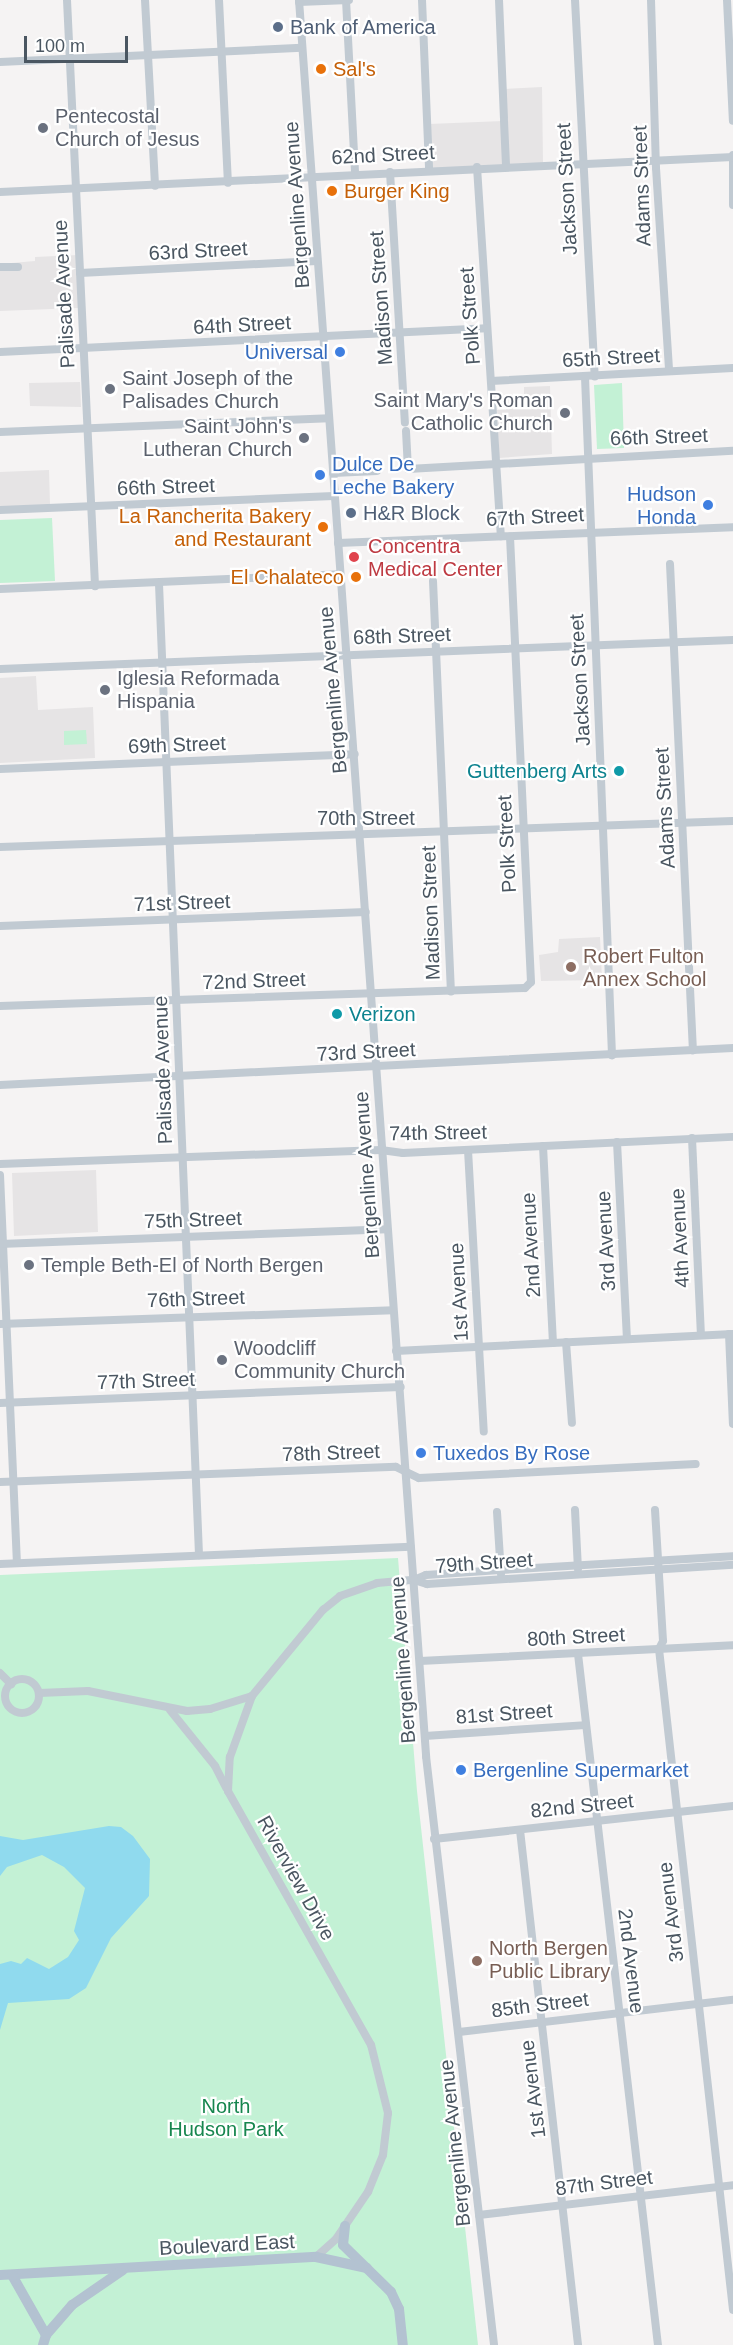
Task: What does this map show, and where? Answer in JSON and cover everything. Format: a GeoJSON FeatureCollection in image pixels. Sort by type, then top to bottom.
{"type":"FeatureCollection","features":[{"type":"Feature","properties":{"kind":"main road"},"geometry":{"type":"LineString","coordinates":[[345,2226],[343,2244],[391,2292],[399,2309],[403,2345]]}},
{"type":"Feature","properties":{"kind":"main road","name":"Boulevard East"},"geometry":{"type":"LineString","coordinates":[[0,2275],[316,2257],[367,2268]]}},
{"type":"Feature","properties":{"kind":"main road"},"geometry":{"type":"LineString","coordinates":[[12,2275],[44,2340],[80,2298],[126,2269]]}},
{"type":"Feature","properties":{"kind":"street","name":"Palisade Avenue"},"geometry":{"type":"LineString","coordinates":[[67,0],[95,586]]}},
{"type":"Feature","properties":{"kind":"street"},"geometry":{"type":"LineString","coordinates":[[145,0],[154,186]]}},
{"type":"Feature","properties":{"kind":"street"},"geometry":{"type":"LineString","coordinates":[[219,0],[228,183]]}},
{"type":"Feature","properties":{"kind":"street"},"geometry":{"type":"LineString","coordinates":[[299,1],[347,0],[355,174]]}},
{"type":"Feature","properties":{"kind":"street"},"geometry":{"type":"LineString","coordinates":[[422,0],[429,169]]}},
{"type":"Feature","properties":{"kind":"street"},"geometry":{"type":"LineString","coordinates":[[499,0],[506,165]]}},
{"type":"Feature","properties":{"kind":"street","name":"Jackson Street"},"geometry":{"type":"LineString","coordinates":[[574,0],[590,376],[587,457],[612,1055]]}},
{"type":"Feature","properties":{"kind":"street","name":"Adams Street"},"geometry":{"type":"LineString","coordinates":[[651,0],[669,371]]}},
{"type":"Feature","properties":{"kind":"street"},"geometry":{"type":"LineString","coordinates":[[727,0],[733,121]]}},
{"type":"Feature","properties":{"kind":"street","name":"Bergenline Avenue"},"geometry":{"type":"LineString","coordinates":[[299,1],[328,418],[362,836],[381,1150],[396,1351],[401,1387],[425,1736],[434,1839],[459,2032],[494,2345]]}},
{"type":"Feature","properties":{"kind":"street"},"geometry":{"type":"LineString","coordinates":[[0,62],[302,48]]}},
{"type":"Feature","properties":{"kind":"street"},"geometry":{"type":"LineString","coordinates":[[733,157],[733,205]]}},
{"type":"Feature","properties":{"kind":"street","name":"62nd Street"},"geometry":{"type":"LineString","coordinates":[[0,192],[228,183],[506,165],[733,157]]}},
{"type":"Feature","properties":{"kind":"street","name":"Polk Street"},"geometry":{"type":"LineString","coordinates":[[477,167],[486,328],[514,648],[531,982],[521,991],[510,991]]}},
{"type":"Feature","properties":{"kind":"street","name":"Madison Street"},"geometry":{"type":"LineString","coordinates":[[390,172],[408,469]]}},
{"type":"Feature","properties":{"kind":"street","name":"63rd Street"},"geometry":{"type":"LineString","coordinates":[[80,273],[317,261]]}},
{"type":"Feature","properties":{"kind":"street"},"geometry":{"type":"LineString","coordinates":[[0,267],[18,267]]}},
{"type":"Feature","properties":{"kind":"street","name":"64th Street"},"geometry":{"type":"LineString","coordinates":[[0,352],[323,338],[486,328]]}},
{"type":"Feature","properties":{"kind":"street","name":"65th Street"},"geometry":{"type":"LineString","coordinates":[[491,381],[733,369]]}},
{"type":"Feature","properties":{"kind":"street"},"geometry":{"type":"LineString","coordinates":[[0,432],[328,418]]}},
{"type":"Feature","properties":{"kind":"street","name":"66th Street"},"geometry":{"type":"LineString","coordinates":[[408,469],[587,457],[733,451]]}},
{"type":"Feature","properties":{"kind":"street"},"geometry":{"type":"LineString","coordinates":[[333,473],[377,471]]}},
{"type":"Feature","properties":{"kind":"street","name":"66th Street"},"geometry":{"type":"LineString","coordinates":[[0,510],[334,496]]}},
{"type":"Feature","properties":{"kind":"street","name":"67th Street"},"geometry":{"type":"LineString","coordinates":[[338,543],[733,526]]}},
{"type":"Feature","properties":{"kind":"street","name":"Adams Street"},"geometry":{"type":"LineString","coordinates":[[670,564],[693,1050]]}},
{"type":"Feature","properties":{"kind":"street"},"geometry":{"type":"LineString","coordinates":[[0,589],[159,584],[340,574]]}},
{"type":"Feature","properties":{"kind":"street","name":"Madison Street"},"geometry":{"type":"LineString","coordinates":[[433,581],[451,992]]}},
{"type":"Feature","properties":{"kind":"street","name":"Palisade Avenue"},"geometry":{"type":"LineString","coordinates":[[159,584],[199,1555]]}},
{"type":"Feature","properties":{"kind":"street","name":"68th Street"},"geometry":{"type":"LineString","coordinates":[[0,669],[733,640]]}},
{"type":"Feature","properties":{"kind":"street","name":"69th Street"},"geometry":{"type":"LineString","coordinates":[[0,769],[355,754]]}},
{"type":"Feature","properties":{"kind":"street","name":"70th Street"},"geometry":{"type":"LineString","coordinates":[[0,847],[445,834],[733,821]]}},
{"type":"Feature","properties":{"kind":"street","name":"71st Street"},"geometry":{"type":"LineString","coordinates":[[0,926],[366,912]]}},
{"type":"Feature","properties":{"kind":"street","name":"72nd Street"},"geometry":{"type":"LineString","coordinates":[[0,1006],[510,991]]}},
{"type":"Feature","properties":{"kind":"street","name":"73rd Street"},"geometry":{"type":"LineString","coordinates":[[0,1085],[376,1068],[733,1048]]}},
{"type":"Feature","properties":{"kind":"street","name":"74th Street"},"geometry":{"type":"LineString","coordinates":[[0,1164],[381,1150],[468,1150],[733,1137]]}},
{"type":"Feature","properties":{"kind":"street","name":"4th Avenue"},"geometry":{"type":"LineString","coordinates":[[692,1138],[701,1335]]}},
{"type":"Feature","properties":{"kind":"street","name":"3rd Avenue"},"geometry":{"type":"LineString","coordinates":[[617,1142],[627,1339]]}},
{"type":"Feature","properties":{"kind":"street","name":"2nd Avenue"},"geometry":{"type":"LineString","coordinates":[[543,1146],[553,1342]]}},
{"type":"Feature","properties":{"kind":"street","name":"1st Avenue"},"geometry":{"type":"LineString","coordinates":[[468,1150],[484,1432]]}},
{"type":"Feature","properties":{"kind":"street"},"geometry":{"type":"LineString","coordinates":[[0,1156],[0,1170]]}},
{"type":"Feature","properties":{"kind":"street"},"geometry":{"type":"LineString","coordinates":[[0,1175],[3,1324],[10,1403],[17,1563]]}},
{"type":"Feature","properties":{"kind":"street","name":"75th Street"},"geometry":{"type":"LineString","coordinates":[[2,1244],[387,1229]]}},
{"type":"Feature","properties":{"kind":"street","name":"76th Street"},"geometry":{"type":"LineString","coordinates":[[3,1324],[393,1310]]}},
{"type":"Feature","properties":{"kind":"street"},"geometry":{"type":"LineString","coordinates":[[396,1351],[731,1334],[733,1424]]}},
{"type":"Feature","properties":{"kind":"street"},"geometry":{"type":"LineString","coordinates":[[566,1342],[572,1423]]}},
{"type":"Feature","properties":{"kind":"street","name":"77th Street"},"geometry":{"type":"LineString","coordinates":[[0,1403],[401,1387]]}},
{"type":"Feature","properties":{"kind":"street","name":"78th Street"},"geometry":{"type":"LineString","coordinates":[[0,1482],[396,1467],[419,1478],[696,1464]]}},
{"type":"Feature","properties":{"kind":"street"},"geometry":{"type":"LineString","coordinates":[[575,1510],[578,1570]]}},
{"type":"Feature","properties":{"kind":"street","name":"3rd Avenue"},"geometry":{"type":"LineString","coordinates":[[655,1510],[663,1641],[659,1649],[733,2310]]}},
{"type":"Feature","properties":{"kind":"street"},"geometry":{"type":"LineString","coordinates":[[496,1512],[500,1574]]}},
{"type":"Feature","properties":{"kind":"street","name":"79th Street"},"geometry":{"type":"LineString","coordinates":[[0,1563],[411,1547]]}},
{"type":"Feature","properties":{"kind":"street","name":"79th Street"},"geometry":{"type":"LineString","coordinates":[[578,1570],[658,1559],[733,1556]]}},
{"type":"Feature","properties":{"kind":"street","name":"79th Street"},"geometry":{"type":"LineString","coordinates":[[414,1580],[426,1575],[659,1570],[733,1565]]}},
{"type":"Feature","properties":{"kind":"street"},"geometry":{"type":"LineString","coordinates":[[228,1791],[230,1757],[252,1696],[332,1602],[371,1584],[414,1580]]}},
{"type":"Feature","properties":{"kind":"street","name":"80th Street"},"geometry":{"type":"LineString","coordinates":[[420,1661],[733,1645]]}},
{"type":"Feature","properties":{"kind":"street","name":"2nd Avenue"},"geometry":{"type":"LineString","coordinates":[[578,1654],[658,2345]]}},
{"type":"Feature","properties":{"kind":"street"},"geometry":{"type":"LineString","coordinates":[[0,1673],[11,1684]]}},
{"type":"Feature","properties":{"kind":"street"},"geometry":{"type":"LineString","coordinates":[[25,1680],[34,1684],[39,1693],[34,1708],[25,1713],[10,1708],[3,1699],[11,1684],[25,1680]]}},
{"type":"Feature","properties":{"kind":"street"},"geometry":{"type":"LineString","coordinates":[[39,1693],[88,1691],[170,1710],[210,1709],[252,1696]]}},
{"type":"Feature","properties":{"kind":"street","name":"Riverview Drive"},"geometry":{"type":"LineString","coordinates":[[170,1710],[215,1766],[372,2045],[381,2071],[388,2113],[387,2138],[377,2175],[345,2226],[316,2257]]}},
{"type":"Feature","properties":{"kind":"street","name":"81st Street"},"geometry":{"type":"LineString","coordinates":[[425,1736],[585,1725]]}},
{"type":"Feature","properties":{"kind":"street","name":"82nd Street"},"geometry":{"type":"LineString","coordinates":[[434,1839],[733,1806]]}},
{"type":"Feature","properties":{"kind":"street","name":"1st Avenue"},"geometry":{"type":"LineString","coordinates":[[520,1830],[578,2345]]}},
{"type":"Feature","properties":{"kind":"street","name":"85th Street"},"geometry":{"type":"LineString","coordinates":[[459,2032],[733,2000]]}},
{"type":"Feature","properties":{"kind":"street","name":"87th Street"},"geometry":{"type":"LineString","coordinates":[[479,2215],[639,2194],[733,2185]]}},
{"type":"Feature","properties":{"kind":"shaded area"},"geometry":{"type":"Polygon","coordinates":[[[542,87],[543,163],[506,165],[503,89],[542,87]]]}},
{"type":"Feature","properties":{"kind":"shaded area"},"geometry":{"type":"Polygon","coordinates":[[[503,121],[505,165],[431,169],[429,124],[503,121]]]}},
{"type":"Feature","properties":{"kind":"shaded area"},"geometry":{"type":"Polygon","coordinates":[[[78,255],[78,308],[0,311],[0,264],[35,261],[35,257],[78,255]]]}},
{"type":"Feature","properties":{"kind":"shaded area"},"geometry":{"type":"Polygon","coordinates":[[[80,382],[81,407],[30,406],[29,383],[80,382]]]}},
{"type":"Feature","properties":{"kind":"shaded area"},"geometry":{"type":"Polygon","coordinates":[[[550,386],[552,454],[499,458],[497,410],[524,408],[524,387],[550,386]]]}},
{"type":"Feature","properties":{"kind":"shaded area"},"geometry":{"type":"Polygon","coordinates":[[[49,470],[50,505],[0,507],[0,472],[49,470]]]}},
{"type":"Feature","properties":{"kind":"shaded area"},"geometry":{"type":"Polygon","coordinates":[[[36,676],[38,710],[93,707],[95,758],[0,763],[0,678],[36,676]]]}},
{"type":"Feature","properties":{"kind":"shaded area","name":"Robert Fulton Annex School"},"geometry":{"type":"Polygon","coordinates":[[[600,937],[602,980],[541,981],[539,955],[558,952],[559,939],[600,937]]]}},
{"type":"Feature","properties":{"kind":"shaded area"},"geometry":{"type":"Polygon","coordinates":[[[96,1170],[98,1232],[14,1236],[12,1173],[96,1170]]]}},
{"type":"Feature","properties":{"kind":"green space"},"geometry":{"type":"Polygon","coordinates":[[[622,383],[624,448],[597,449],[594,385],[622,383]]]}},
{"type":"Feature","properties":{"kind":"green space"},"geometry":{"type":"Polygon","coordinates":[[[52,518],[55,581],[0,583],[0,520],[52,518]]]}},
{"type":"Feature","properties":{"kind":"green space"},"geometry":{"type":"Polygon","coordinates":[[[86,730],[87,744],[64,745],[64,731],[86,730]]]}},
{"type":"Feature","properties":{"kind":"green space","name":"North Hudson Park"},"geometry":{"type":"Polygon","coordinates":[[[398,1558],[417,1791],[478,2345],[0,2345],[0,1575],[398,1558]]]}},
{"type":"Feature","properties":{"kind":"water"},"geometry":{"type":"Polygon","coordinates":[[[109,1826],[121,1827],[133,1836],[150,1859],[149,1896],[111,1938],[86,1988],[69,1999],[8,2003],[0,2030],[0,1964],[11,1961],[21,1964],[27,1958],[49,1969],[68,1957],[79,1940],[74,1931],[85,1888],[64,1867],[42,1855],[7,1867],[0,1876],[0,1836],[23,1840],[109,1826]]]}},
{"type":"Feature","properties":{"kind":"place","name":"Bank of America"},"geometry":{"type":"Point","coordinates":[278,27]}},
{"type":"Feature","properties":{"kind":"place","name":"Sal's"},"geometry":{"type":"Point","coordinates":[321,69]}},
{"type":"Feature","properties":{"kind":"place","name":"Pentecostal Church of Jesus"},"geometry":{"type":"Point","coordinates":[43,128]}},
{"type":"Feature","properties":{"kind":"place","name":"Burger King"},"geometry":{"type":"Point","coordinates":[332,191]}},
{"type":"Feature","properties":{"kind":"place","name":"Universal"},"geometry":{"type":"Point","coordinates":[340,352]}},
{"type":"Feature","properties":{"kind":"place","name":"Saint Joseph of the Palisades Church"},"geometry":{"type":"Point","coordinates":[110,389]}},
{"type":"Feature","properties":{"kind":"place","name":"Saint Mary's Roman Catholic Church"},"geometry":{"type":"Point","coordinates":[565,413]}},
{"type":"Feature","properties":{"kind":"place","name":"Saint John's Lutheran Church"},"geometry":{"type":"Point","coordinates":[304,438]}},
{"type":"Feature","properties":{"kind":"place","name":"Dulce De Leche Bakery"},"geometry":{"type":"Point","coordinates":[320,475]}},
{"type":"Feature","properties":{"kind":"place","name":"Hudson Honda"},"geometry":{"type":"Point","coordinates":[708,505]}},
{"type":"Feature","properties":{"kind":"place","name":"H&R Block"},"geometry":{"type":"Point","coordinates":[351,513]}},
{"type":"Feature","properties":{"kind":"place","name":"La Rancherita Bakery and Restaurant"},"geometry":{"type":"Point","coordinates":[323,527]}},
{"type":"Feature","properties":{"kind":"place","name":"Concentra Medical Center"},"geometry":{"type":"Point","coordinates":[354,557]}},
{"type":"Feature","properties":{"kind":"place","name":"El Chalateco"},"geometry":{"type":"Point","coordinates":[356,577]}},
{"type":"Feature","properties":{"kind":"place","name":"Iglesia Reformada Hispania"},"geometry":{"type":"Point","coordinates":[105,690]}},
{"type":"Feature","properties":{"kind":"place","name":"Guttenberg Arts"},"geometry":{"type":"Point","coordinates":[619,771]}},
{"type":"Feature","properties":{"kind":"place","name":"Robert Fulton Annex School"},"geometry":{"type":"Point","coordinates":[571,967]}},
{"type":"Feature","properties":{"kind":"place","name":"Verizon"},"geometry":{"type":"Point","coordinates":[337,1014]}},
{"type":"Feature","properties":{"kind":"place","name":"Temple Beth-El of North Bergen"},"geometry":{"type":"Point","coordinates":[29,1265]}},
{"type":"Feature","properties":{"kind":"place","name":"Woodcliff Community Church"},"geometry":{"type":"Point","coordinates":[222,1360]}},
{"type":"Feature","properties":{"kind":"place","name":"Tuxedos By Rose"},"geometry":{"type":"Point","coordinates":[421,1453]}},
{"type":"Feature","properties":{"kind":"place","name":"Bergenline Supermarket"},"geometry":{"type":"Point","coordinates":[461,1770]}},
{"type":"Feature","properties":{"kind":"place","name":"North Bergen Public Library"},"geometry":{"type":"Point","coordinates":[477,1961]}}]}
